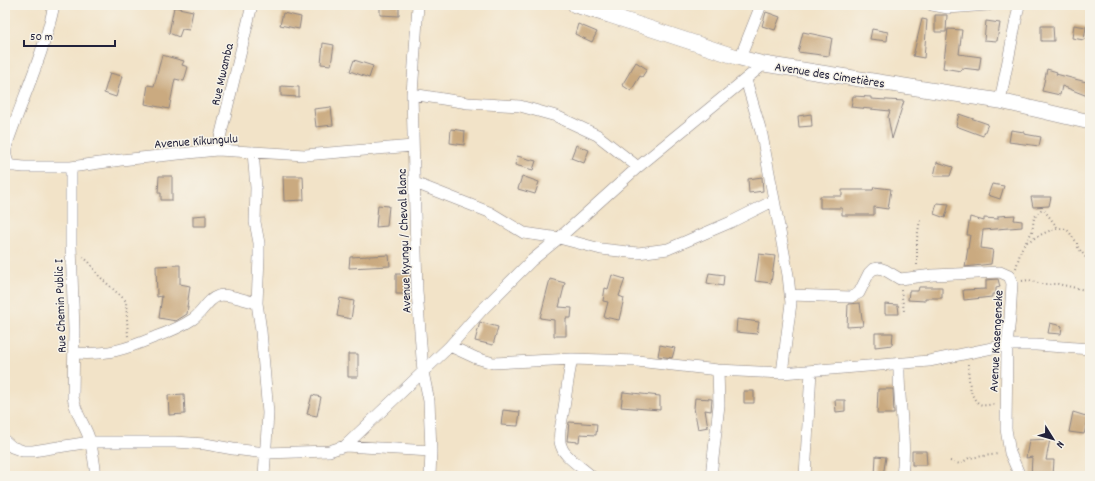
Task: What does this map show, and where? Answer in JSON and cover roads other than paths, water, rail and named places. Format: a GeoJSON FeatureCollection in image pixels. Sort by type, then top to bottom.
{"type":"FeatureCollection","features":[{"type":"Feature","properties":{"kind":"street"},"geometry":{"type":"LineString","coordinates":[[8,165],[5,152],[7,144],[42,52],[54,5]]}},
{"type":"Feature","properties":{"kind":"street","name":"Rue Mwamba"},"geometry":{"type":"LineString","coordinates":[[217,150],[252,5]]}},
{"type":"Feature","properties":{"kind":"street","name":"Avenue Kyungu / Cheval Blanc"},"geometry":{"type":"LineString","coordinates":[[418,5],[412,94],[413,146],[417,291],[423,372],[429,401],[431,451],[430,476]]}},
{"type":"Feature","properties":{"kind":"street","name":"Avenue des Cimetières"},"geometry":{"type":"LineString","coordinates":[[575,5],[609,14],[740,58],[764,64],[1000,101],[1090,122]]}},
{"type":"Feature","properties":{"kind":"street"},"geometry":{"type":"LineString","coordinates":[[740,58],[761,5]]}},
{"type":"Feature","properties":{"kind":"street"},"geometry":{"type":"LineString","coordinates":[[932,5],[948,8],[988,5]]}},
{"type":"Feature","properties":{"kind":"street"},"geometry":{"type":"LineString","coordinates":[[1000,101],[1019,5]]}},
{"type":"Feature","properties":{"kind":"street"},"geometry":{"type":"LineString","coordinates":[[345,446],[450,346],[531,261],[559,238],[638,167],[764,64]]}},
{"type":"Feature","properties":{"kind":"street"},"geometry":{"type":"LineString","coordinates":[[746,80],[762,135],[788,275],[791,303],[782,373]]}},
{"type":"Feature","properties":{"kind":"street"},"geometry":{"type":"LineString","coordinates":[[412,94],[468,102],[520,106],[556,116],[597,134],[638,167]]}},
{"type":"Feature","properties":{"kind":"street","name":"Avenue Kikungulu"},"geometry":{"type":"LineString","coordinates":[[8,165],[70,167],[217,150],[305,154],[413,146]]}},
{"type":"Feature","properties":{"kind":"street"},"geometry":{"type":"LineString","coordinates":[[253,152],[256,188],[255,222],[259,257],[257,303],[268,413],[264,476]]}},
{"type":"Feature","properties":{"kind":"street","name":"Rue Chemin Public I"},"geometry":{"type":"LineString","coordinates":[[70,167],[71,246],[74,302],[73,397],[74,406],[87,432],[90,442],[96,476]]}},
{"type":"Feature","properties":{"kind":"street"},"geometry":{"type":"LineString","coordinates":[[415,183],[489,212],[524,233],[559,238],[601,249],[638,253],[668,249],[731,222],[774,201]]}},
{"type":"Feature","properties":{"kind":"street","name":"Avenue Kasengeneke"},"geometry":{"type":"LineString","coordinates":[[790,295],[852,297],[859,293],[869,273],[873,269],[879,268],[900,279],[1000,272],[1010,276],[1012,283],[1008,345],[1006,429],[1010,453],[1020,476]]}},
{"type":"Feature","properties":{"kind":"street"},"geometry":{"type":"LineString","coordinates":[[74,353],[100,354],[129,348],[181,327],[197,316],[216,296],[222,295],[257,303]]}},
{"type":"Feature","properties":{"kind":"street"},"geometry":{"type":"LineString","coordinates":[[450,346],[476,358],[493,363],[572,359],[637,361],[718,370],[782,373],[929,362],[1008,345],[1036,345],[1090,349]]}},
{"type":"Feature","properties":{"kind":"street"},"geometry":{"type":"LineString","coordinates":[[572,359],[563,416],[560,423],[560,440],[562,449],[591,476]]}},
{"type":"Feature","properties":{"kind":"street"},"geometry":{"type":"LineString","coordinates":[[899,365],[903,440],[902,476]]}},
{"type":"Feature","properties":{"kind":"street"},"geometry":{"type":"LineString","coordinates":[[711,476],[719,405],[718,370]]}},
{"type":"Feature","properties":{"kind":"street"},"geometry":{"type":"LineString","coordinates":[[804,476],[811,371]]}},
{"type":"Feature","properties":{"kind":"street"},"geometry":{"type":"LineString","coordinates":[[5,441],[12,447],[23,451],[33,451],[90,442],[176,442],[205,444],[266,453],[329,451],[345,446],[431,451]]}}]}
